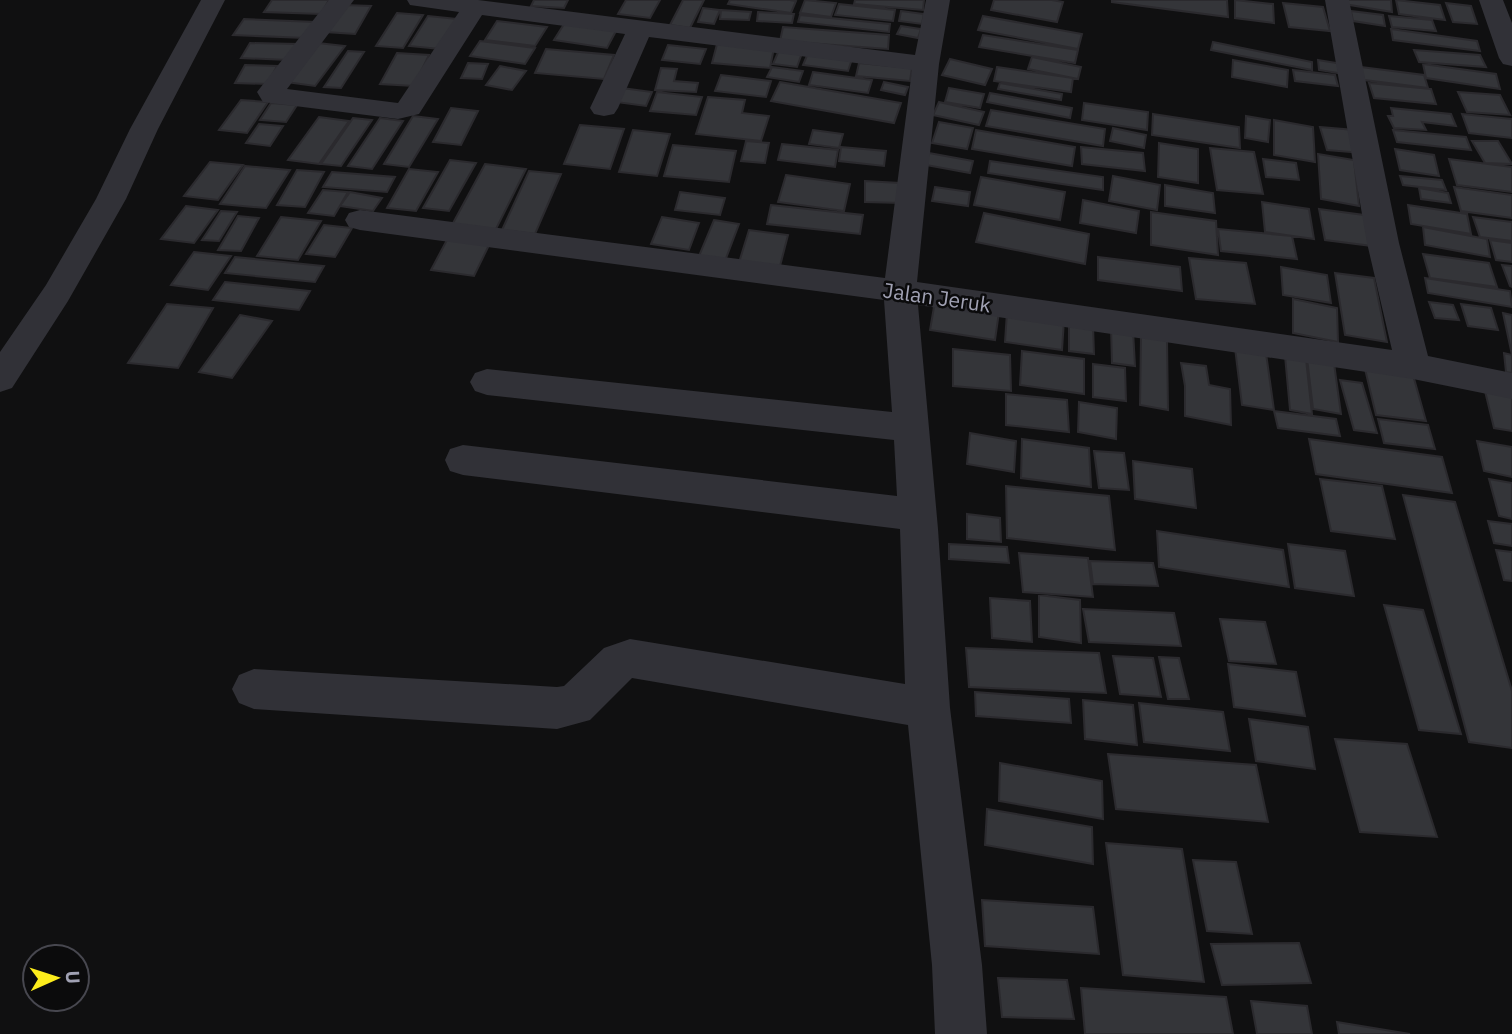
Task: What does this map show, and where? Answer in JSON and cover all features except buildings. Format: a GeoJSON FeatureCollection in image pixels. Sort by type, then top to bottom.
{"type":"FeatureCollection","features":[{"type":"Feature","properties":{"kind":"street"},"geometry":{"type":"LineString","coordinates":[[0,379],[57,293],[111,199],[144,129],[213,0]]}},
{"type":"Feature","properties":{"kind":"street"},"geometry":{"type":"LineString","coordinates":[[342,0],[271,92],[273,96],[398,111],[409,108],[492,6]]}},
{"type":"Feature","properties":{"kind":"street"},"geometry":{"type":"LineString","coordinates":[[419,0],[492,6],[640,28],[926,64]]}},
{"type":"Feature","properties":{"kind":"street"},"geometry":{"type":"LineString","coordinates":[[938,0],[926,64],[900,291],[918,515],[928,708],[957,965],[961,1034]]}},
{"type":"Feature","properties":{"kind":"street"},"geometry":{"type":"LineString","coordinates":[[1337,0],[1384,243],[1413,366]]}},
{"type":"Feature","properties":{"kind":"street"},"geometry":{"type":"LineString","coordinates":[[1491,0],[1512,58]]}},
{"type":"Feature","properties":{"kind":"street"},"geometry":{"type":"LineString","coordinates":[[604,108],[640,28]]}},
{"type":"Feature","properties":{"kind":"street","name":"Jalan Jeruk"},"geometry":{"type":"LineString","coordinates":[[360,220],[900,291],[1413,366],[1512,386]]}},
{"type":"Feature","properties":{"kind":"street"},"geometry":{"type":"LineString","coordinates":[[487,382],[911,428]]}},
{"type":"Feature","properties":{"kind":"street"},"geometry":{"type":"LineString","coordinates":[[463,460],[918,515]]}},
{"type":"Feature","properties":{"kind":"street"},"geometry":{"type":"LineString","coordinates":[[254,689],[557,708],[575,705],[619,662],[630,658],[928,708]]}}]}
